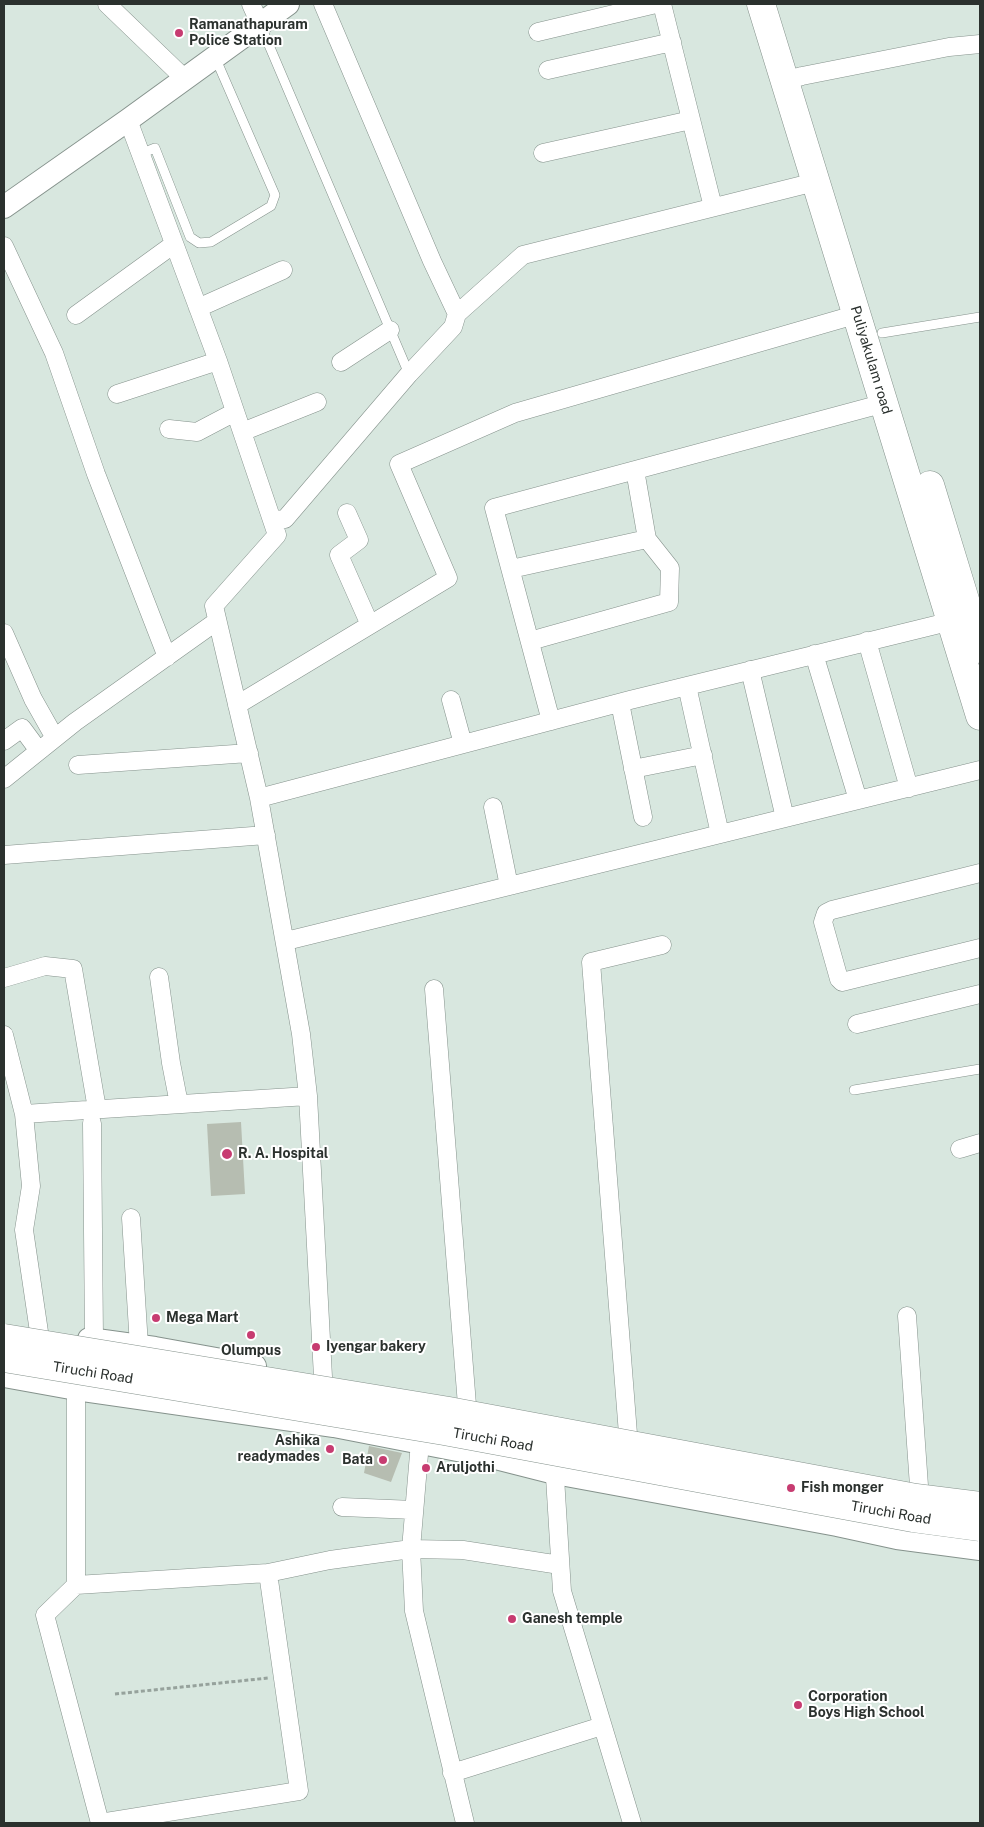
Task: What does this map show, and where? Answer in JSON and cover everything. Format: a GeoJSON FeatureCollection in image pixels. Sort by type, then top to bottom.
{"type":"FeatureCollection","features":[{"type":"Feature","properties":{"kind":"main road","name":"Puliyakulam road"},"geometry":{"type":"LineString","coordinates":[[760,4],[793,78],[882,333],[980,649]]}},
{"type":"Feature","properties":{"kind":"main road","name":"Puliyakulam road"},"geometry":{"type":"LineString","coordinates":[[780,4],[793,78],[815,182],[858,314],[980,716]]}},
{"type":"Feature","properties":{"kind":"main road","name":"Tiruchi Road"},"geometry":{"type":"LineString","coordinates":[[4,1338],[449,1411],[916,1498],[980,1506]]}},
{"type":"Feature","properties":{"kind":"main road","name":"Tiruchi Road"},"geometry":{"type":"LineString","coordinates":[[4,1358],[444,1431],[913,1518],[980,1527]]}},
{"type":"Feature","properties":{"kind":"street"},"geometry":{"type":"LineString","coordinates":[[107,4],[185,79]]}},
{"type":"Feature","properties":{"kind":"street"},"geometry":{"type":"LineString","coordinates":[[252,4],[260,24]]}},
{"type":"Feature","properties":{"kind":"street"},"geometry":{"type":"LineString","coordinates":[[4,207],[288,4]]}},
{"type":"Feature","properties":{"kind":"street"},"geometry":{"type":"LineString","coordinates":[[323,4],[432,261],[457,314]]}},
{"type":"Feature","properties":{"kind":"street"},"geometry":{"type":"LineString","coordinates":[[538,32],[656,4]]}},
{"type":"Feature","properties":{"kind":"street"},"geometry":{"type":"LineString","coordinates":[[662,4],[713,207]]}},
{"type":"Feature","properties":{"kind":"street"},"geometry":{"type":"LineString","coordinates":[[548,70],[672,42]]}},
{"type":"Feature","properties":{"kind":"street"},"geometry":{"type":"LineString","coordinates":[[793,78],[949,47],[980,44]]}},
{"type":"Feature","properties":{"kind":"street"},"geometry":{"type":"LineString","coordinates":[[128,120],[218,361],[277,535],[214,606],[259,798],[286,941],[301,1034],[308,1096],[323,1378]]}},
{"type":"Feature","properties":{"kind":"street"},"geometry":{"type":"LineString","coordinates":[[543,153],[691,120]]}},
{"type":"Feature","properties":{"kind":"street"},"geometry":{"type":"LineString","coordinates":[[272,520],[285,519],[409,374],[453,326],[457,314],[523,255],[815,182]]}},
{"type":"Feature","properties":{"kind":"street"},"geometry":{"type":"LineString","coordinates":[[76,315],[174,244]]}},
{"type":"Feature","properties":{"kind":"street"},"geometry":{"type":"LineString","coordinates":[[4,246],[54,352],[96,474],[167,657]]}},
{"type":"Feature","properties":{"kind":"street"},"geometry":{"type":"LineString","coordinates":[[198,308],[283,270]]}},
{"type":"Feature","properties":{"kind":"street"},"geometry":{"type":"LineString","coordinates":[[237,705],[448,578],[399,464],[515,413],[858,314]]}},
{"type":"Feature","properties":{"kind":"street"},"geometry":{"type":"LineString","coordinates":[[341,362],[390,330]]}},
{"type":"Feature","properties":{"kind":"street"},"geometry":{"type":"LineString","coordinates":[[117,394],[218,361]]}},
{"type":"Feature","properties":{"kind":"street"},"geometry":{"type":"LineString","coordinates":[[242,432],[317,402]]}},
{"type":"Feature","properties":{"kind":"street"},"geometry":{"type":"LineString","coordinates":[[551,721],[494,508],[885,403]]}},
{"type":"Feature","properties":{"kind":"street"},"geometry":{"type":"LineString","coordinates":[[169,429],[197,432],[235,412]]}},
{"type":"Feature","properties":{"kind":"street"},"geometry":{"type":"LineString","coordinates":[[530,641],[669,602],[670,568],[647,539],[634,470]]}},
{"type":"Feature","properties":{"kind":"street"},"geometry":{"type":"LineString","coordinates":[[347,513],[359,540],[339,555],[370,625]]}},
{"type":"Feature","properties":{"kind":"street"},"geometry":{"type":"LineString","coordinates":[[510,569],[647,539]]}},
{"type":"Feature","properties":{"kind":"street"},"geometry":{"type":"LineString","coordinates":[[4,779],[55,738],[217,621]]}},
{"type":"Feature","properties":{"kind":"street"},"geometry":{"type":"LineString","coordinates":[[259,798],[620,702],[952,621]]}},
{"type":"Feature","properties":{"kind":"street"},"geometry":{"type":"LineString","coordinates":[[4,632],[33,699],[55,738]]}},
{"type":"Feature","properties":{"kind":"street"},"geometry":{"type":"LineString","coordinates":[[867,641],[909,788]]}},
{"type":"Feature","properties":{"kind":"street"},"geometry":{"type":"LineString","coordinates":[[814,654],[858,800]]}},
{"type":"Feature","properties":{"kind":"street"},"geometry":{"type":"LineString","coordinates":[[750,670],[786,818]]}},
{"type":"Feature","properties":{"kind":"street"},"geometry":{"type":"LineString","coordinates":[[688,686],[720,834]]}},
{"type":"Feature","properties":{"kind":"street"},"geometry":{"type":"LineString","coordinates":[[451,700],[463,744]]}},
{"type":"Feature","properties":{"kind":"street"},"geometry":{"type":"LineString","coordinates":[[620,702],[643,818]]}},
{"type":"Feature","properties":{"kind":"street"},"geometry":{"type":"LineString","coordinates":[[4,741],[22,728],[39,751]]}},
{"type":"Feature","properties":{"kind":"street"},"geometry":{"type":"LineString","coordinates":[[78,765],[249,754]]}},
{"type":"Feature","properties":{"kind":"street"},"geometry":{"type":"LineString","coordinates":[[634,769],[703,755]]}},
{"type":"Feature","properties":{"kind":"street"},"geometry":{"type":"LineString","coordinates":[[286,941],[980,770]]}},
{"type":"Feature","properties":{"kind":"street"},"geometry":{"type":"LineString","coordinates":[[493,807],[509,886]]}},
{"type":"Feature","properties":{"kind":"street"},"geometry":{"type":"LineString","coordinates":[[4,855],[266,835]]}},
{"type":"Feature","properties":{"kind":"street"},"geometry":{"type":"LineString","coordinates":[[980,873],[832,910],[826,913],[823,922],[839,979],[842,982],[980,948]]}},
{"type":"Feature","properties":{"kind":"street"},"geometry":{"type":"LineString","coordinates":[[628,1434],[592,962],[662,945]]}},
{"type":"Feature","properties":{"kind":"street"},"geometry":{"type":"LineString","coordinates":[[4,978],[46,966],[73,969],[94,1116],[94,1339]]}},
{"type":"Feature","properties":{"kind":"street"},"geometry":{"type":"LineString","coordinates":[[159,977],[171,1063],[179,1104]]}},
{"type":"Feature","properties":{"kind":"street"},"geometry":{"type":"LineString","coordinates":[[434,989],[467,1405]]}},
{"type":"Feature","properties":{"kind":"street"},"geometry":{"type":"LineString","coordinates":[[857,1024],[980,994]]}},
{"type":"Feature","properties":{"kind":"street"},"geometry":{"type":"LineString","coordinates":[[4,1035],[24,1114],[32,1186],[24,1230],[39,1332]]}},
{"type":"Feature","properties":{"kind":"street"},"geometry":{"type":"LineString","coordinates":[[24,1114],[94,1116],[179,1104],[308,1096]]}},
{"type":"Feature","properties":{"kind":"street"},"geometry":{"type":"LineString","coordinates":[[960,1148],[980,1143]]}},
{"type":"Feature","properties":{"kind":"street"},"geometry":{"type":"LineString","coordinates":[[131,1218],[139,1346]]}},
{"type":"Feature","properties":{"kind":"street"},"geometry":{"type":"LineString","coordinates":[[907,1316],[919,1486]]}},
{"type":"Feature","properties":{"kind":"street"},"geometry":{"type":"LineString","coordinates":[[4,1327],[139,1346],[323,1378],[819,1471],[980,1493]]}},
{"type":"Feature","properties":{"kind":"street"},"geometry":{"type":"LineString","coordinates":[[4,1376],[324,1425],[420,1442],[488,1456],[555,1473],[837,1524],[896,1538],[980,1549]]}},
{"type":"Feature","properties":{"kind":"street"},"geometry":{"type":"LineString","coordinates":[[76,1388],[76,1585]]}},
{"type":"Feature","properties":{"kind":"street"},"geometry":{"type":"LineString","coordinates":[[550,1420],[562,1592],[632,1823]]}},
{"type":"Feature","properties":{"kind":"street"},"geometry":{"type":"LineString","coordinates":[[420,1442],[412,1550],[414,1611],[465,1823]]}},
{"type":"Feature","properties":{"kind":"street"},"geometry":{"type":"LineString","coordinates":[[342,1507],[414,1510]]}},
{"type":"Feature","properties":{"kind":"street"},"geometry":{"type":"LineString","coordinates":[[268,1573],[299,1791],[100,1823],[46,1615],[76,1585],[268,1573],[330,1560],[412,1550],[463,1550],[560,1565]]}},
{"type":"Feature","properties":{"kind":"street"},"geometry":{"type":"LineString","coordinates":[[452,1773],[602,1726]]}},
{"type":"Feature","properties":{"kind":"lane"},"geometry":{"type":"LineString","coordinates":[[260,24],[409,374]]}},
{"type":"Feature","properties":{"kind":"lane"},"geometry":{"type":"LineString","coordinates":[[140,154],[155,148],[190,237],[199,243],[211,242],[271,206],[275,195],[215,57]]}},
{"type":"Feature","properties":{"kind":"lane"},"geometry":{"type":"LineString","coordinates":[[882,333],[980,317]]}},
{"type":"Feature","properties":{"kind":"lane"},"geometry":{"type":"LineString","coordinates":[[854,1090],[980,1069]]}},
{"type":"Feature","properties":{"kind":"path"},"geometry":{"type":"LineString","coordinates":[[115,1694],[282,1676]]}},
{"type":"Feature","properties":{"kind":"building"},"geometry":{"type":"Polygon","coordinates":[[[241,1122],[245,1194],[211,1196],[207,1124],[241,1122]]]}},
{"type":"Feature","properties":{"kind":"building","name":"Bata"},"geometry":{"type":"Polygon","coordinates":[[[369,1446],[402,1453],[391,1482],[364,1473],[369,1446]]]}},
{"type":"Feature","properties":{"kind":"place","name":"Ramanathapuram Police Station"},"geometry":{"type":"Point","coordinates":[179,33]}},
{"type":"Feature","properties":{"kind":"place","name":"R. A. Hospital"},"geometry":{"type":"Point","coordinates":[227,1154]}},
{"type":"Feature","properties":{"kind":"place","name":"Mega Mart"},"geometry":{"type":"Point","coordinates":[156,1318]}},
{"type":"Feature","properties":{"kind":"place","name":"Olumpus"},"geometry":{"type":"Point","coordinates":[251,1335]}},
{"type":"Feature","properties":{"kind":"place","name":"Iyengar bakery"},"geometry":{"type":"Point","coordinates":[316,1347]}},
{"type":"Feature","properties":{"kind":"place","name":"Ashika readymades"},"geometry":{"type":"Point","coordinates":[330,1449]}},
{"type":"Feature","properties":{"kind":"place","name":"Bata"},"geometry":{"type":"Point","coordinates":[383,1460]}},
{"type":"Feature","properties":{"kind":"place","name":"Aruljothi"},"geometry":{"type":"Point","coordinates":[426,1468]}},
{"type":"Feature","properties":{"kind":"place","name":"Fish monger"},"geometry":{"type":"Point","coordinates":[791,1488]}},
{"type":"Feature","properties":{"kind":"place","name":"Ganesh temple"},"geometry":{"type":"Point","coordinates":[512,1619]}},
{"type":"Feature","properties":{"kind":"place","name":"Corporation Boys High School"},"geometry":{"type":"Point","coordinates":[798,1705]}}]}
